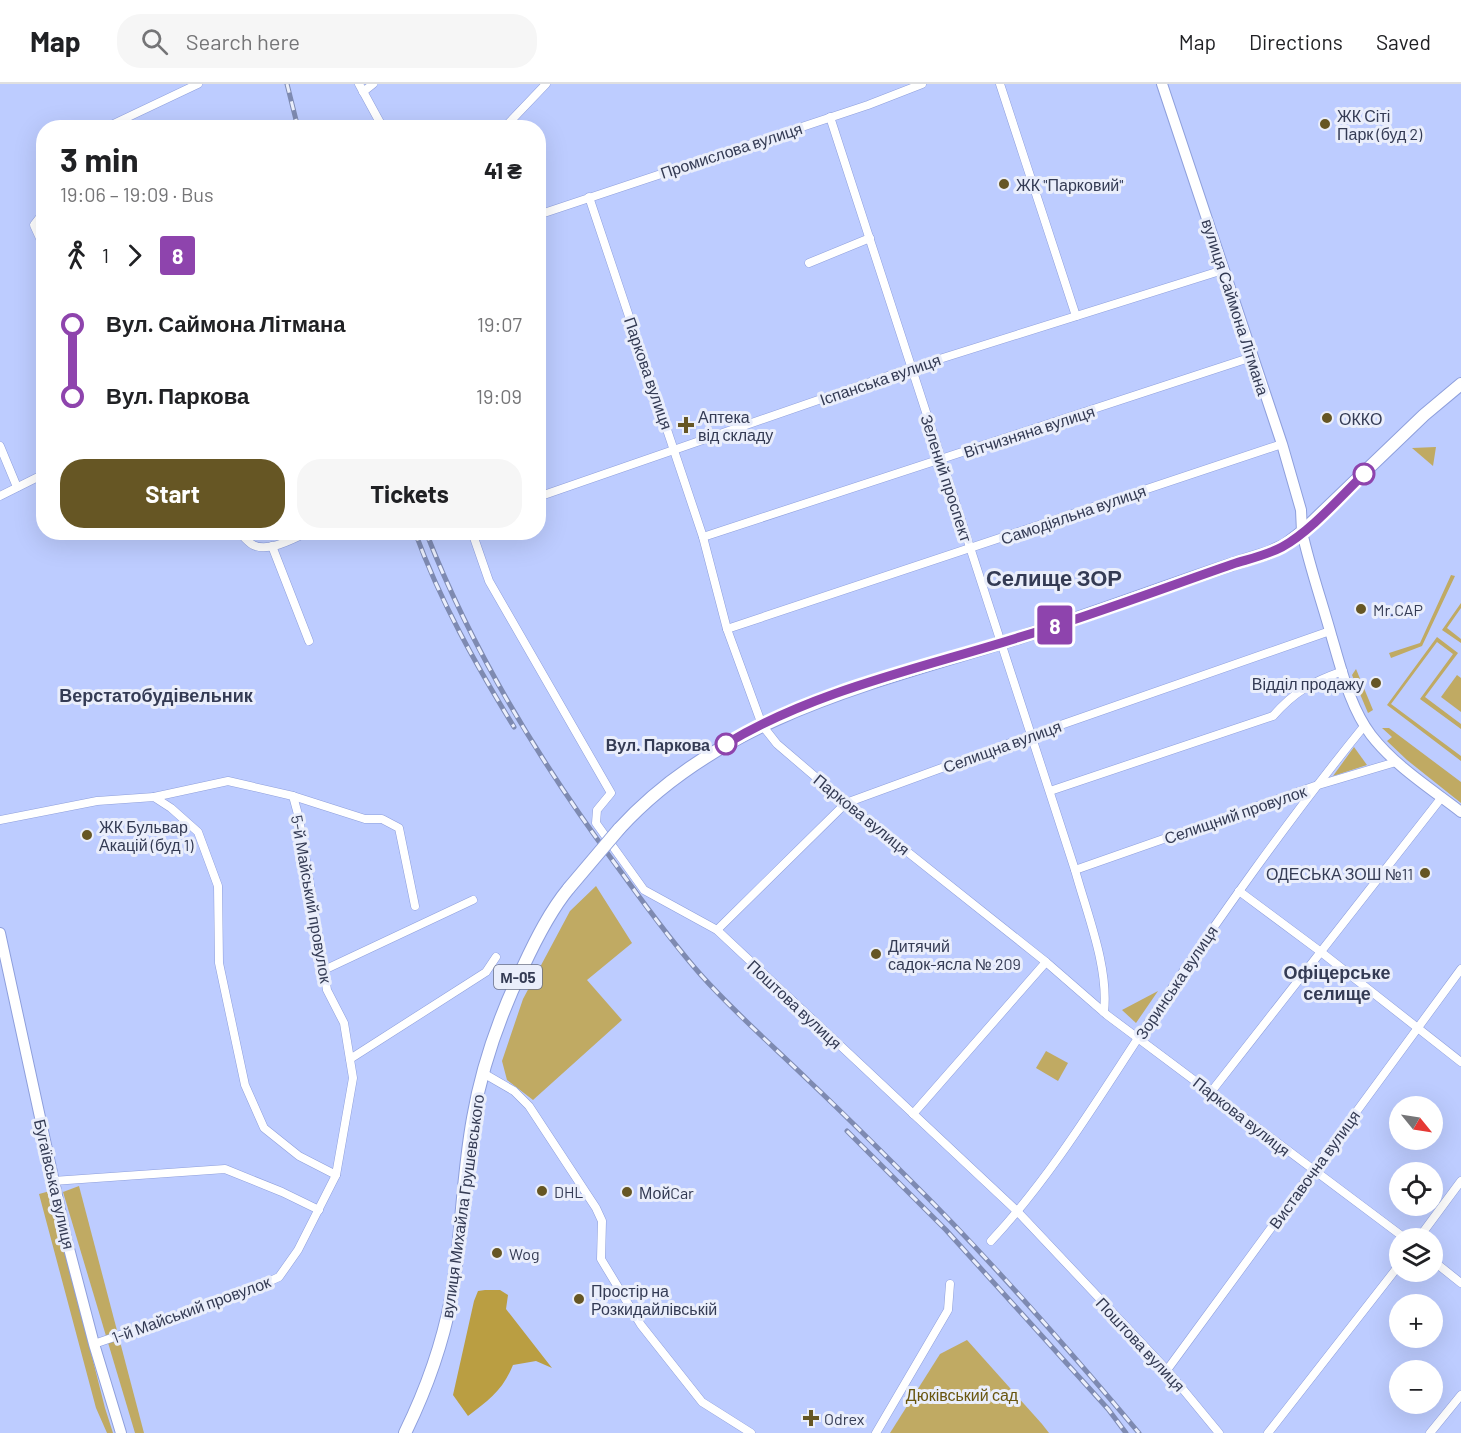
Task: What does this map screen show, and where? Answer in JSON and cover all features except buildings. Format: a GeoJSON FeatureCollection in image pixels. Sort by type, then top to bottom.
{"type":"FeatureCollection","features":[{"type":"Feature","properties":{"kind":"main road","name":"вулиця Саймона Літмана"},"geometry":{"type":"LineString","coordinates":[[1162,84],[1282,444],[1301,510],[1302,532],[1310,566],[1354,706],[1378,743],[1396,762],[1461,812]]}},
{"type":"Feature","properties":{"kind":"main road","name":"вулиця Михайла Грушевського"},"geometry":{"type":"LineString","coordinates":[[405,1433],[431,1372],[448,1309],[457,1257],[472,1120],[483,1073],[501,1018],[549,916],[569,888],[619,829],[648,801],[717,750],[762,725],[818,701],[1268,553],[1285,545],[1302,532],[1424,415],[1461,384]]}},
{"type":"Feature","properties":{"kind":"main road","name":"Бугаївська вулиця"},"geometry":{"type":"LineString","coordinates":[[0,933],[53,1181],[94,1344],[121,1433]]}},
{"type":"Feature","properties":{"kind":"street"},"geometry":{"type":"LineString","coordinates":[[122,120],[198,84]]}},
{"type":"Feature","properties":{"kind":"street"},"geometry":{"type":"LineString","coordinates":[[358,84],[379,120]]}},
{"type":"Feature","properties":{"kind":"street"},"geometry":{"type":"LineString","coordinates":[[363,92],[374,84]]}},
{"type":"Feature","properties":{"kind":"street"},"geometry":{"type":"LineString","coordinates":[[512,120],[546,84]]}},
{"type":"Feature","properties":{"kind":"street","name":"Промислова вулиця"},"geometry":{"type":"LineString","coordinates":[[546,212],[922,84]]}},
{"type":"Feature","properties":{"kind":"street"},"geometry":{"type":"LineString","coordinates":[[1000,84],[1076,316]]}},
{"type":"Feature","properties":{"kind":"street","name":"Зелений проспект"},"geometry":{"type":"LineString","coordinates":[[830,117],[1075,870],[1104,973],[1106,992],[1104,1012]]}},
{"type":"Feature","properties":{"kind":"street","name":"Паркова вулиця"},"geometry":{"type":"LineString","coordinates":[[589,197],[703,537],[727,629],[762,725],[777,744],[846,803],[1046,962],[1104,1012],[1391,1228]]}},
{"type":"Feature","properties":{"kind":"street"},"geometry":{"type":"LineString","coordinates":[[808,263],[870,238]]}},
{"type":"Feature","properties":{"kind":"street","name":"Іспанська вулиця"},"geometry":{"type":"LineString","coordinates":[[546,494],[911,368],[1223,270]]}},
{"type":"Feature","properties":{"kind":"street","name":"Вітчизняна вулиця"},"geometry":{"type":"LineString","coordinates":[[703,537],[1252,357]]}},
{"type":"Feature","properties":{"kind":"street","name":"Самодіяльна вулиця"},"geometry":{"type":"LineString","coordinates":[[727,629],[1282,444]]}},
{"type":"Feature","properties":{"kind":"street"},"geometry":{"type":"LineString","coordinates":[[0,446],[17,488]]}},
{"type":"Feature","properties":{"kind":"street"},"geometry":{"type":"LineString","coordinates":[[0,496],[36,478]]}},
{"type":"Feature","properties":{"kind":"street"},"geometry":{"type":"LineString","coordinates":[[248,540],[253,545],[262,547],[287,540]]}},
{"type":"Feature","properties":{"kind":"street","name":"Поштова вулиця"},"geometry":{"type":"LineString","coordinates":[[475,540],[489,581],[611,793],[597,810],[596,823],[645,890],[717,930],[1018,1212],[1167,1370],[1219,1433]]}},
{"type":"Feature","properties":{"kind":"street"},"geometry":{"type":"LineString","coordinates":[[272,546],[309,641]]}},
{"type":"Feature","properties":{"kind":"street","name":"Селищна вулиця"},"geometry":{"type":"LineString","coordinates":[[717,930],[846,803],[1330,631]]}},
{"type":"Feature","properties":{"kind":"street"},"geometry":{"type":"LineString","coordinates":[[1050,791],[1273,716],[1287,700],[1301,690],[1316,681],[1342,671]]}},
{"type":"Feature","properties":{"kind":"street","name":"Зоринська вулиця"},"geometry":{"type":"LineString","coordinates":[[991,1241],[1018,1212],[1239,891],[1315,786],[1365,725]]}},
{"type":"Feature","properties":{"kind":"street","name":"Селищний провулок"},"geometry":{"type":"LineString","coordinates":[[1075,870],[1315,786],[1396,762]]}},
{"type":"Feature","properties":{"kind":"street","name":"5-й Майський провулок"},"geometry":{"type":"LineString","coordinates":[[0,820],[97,801],[153,797],[228,781],[293,796],[299,818],[327,990],[344,1023],[353,1078],[336,1174]]}},
{"type":"Feature","properties":{"kind":"street"},"geometry":{"type":"LineString","coordinates":[[293,796],[365,819],[382,819],[399,828],[415,906]]}},
{"type":"Feature","properties":{"kind":"street"},"geometry":{"type":"LineString","coordinates":[[153,797],[171,808],[198,832],[218,886],[219,963],[245,1085],[264,1128],[299,1155],[336,1174]]}},
{"type":"Feature","properties":{"kind":"street"},"geometry":{"type":"LineString","coordinates":[[1211,1092],[1442,797]]}},
{"type":"Feature","properties":{"kind":"street"},"geometry":{"type":"LineString","coordinates":[[1239,891],[1461,1062]]}},
{"type":"Feature","properties":{"kind":"street"},"geometry":{"type":"LineString","coordinates":[[324,970],[472,900]]}},
{"type":"Feature","properties":{"kind":"street"},"geometry":{"type":"LineString","coordinates":[[350,1059],[486,972],[496,957]]}},
{"type":"Feature","properties":{"kind":"street"},"geometry":{"type":"LineString","coordinates":[[913,1114],[1046,962]]}},
{"type":"Feature","properties":{"kind":"street","name":"Виставочна вулиця"},"geometry":{"type":"LineString","coordinates":[[1167,1370],[1461,969]]}},
{"type":"Feature","properties":{"kind":"street"},"geometry":{"type":"LineString","coordinates":[[483,1073],[514,1091],[530,1106],[596,1208],[602,1221],[601,1259],[641,1325],[702,1402],[751,1433]]}},
{"type":"Feature","properties":{"kind":"street"},"geometry":{"type":"LineString","coordinates":[[53,1181],[225,1169],[319,1210]]}},
{"type":"Feature","properties":{"kind":"street","name":"1-й Майський провулок"},"geometry":{"type":"LineString","coordinates":[[94,1344],[251,1290],[279,1277],[298,1250],[336,1174]]}},
{"type":"Feature","properties":{"kind":"street"},"geometry":{"type":"LineString","coordinates":[[1426,1228],[1461,1181]]}},
{"type":"Feature","properties":{"kind":"street"},"geometry":{"type":"LineString","coordinates":[[1443,1269],[1461,1283]]}},
{"type":"Feature","properties":{"kind":"street"},"geometry":{"type":"LineString","coordinates":[[1268,1433],[1389,1278]]}},
{"type":"Feature","properties":{"kind":"street"},"geometry":{"type":"LineString","coordinates":[[876,1433],[948,1310],[950,1284]]}},
{"type":"Feature","properties":{"kind":"street"},"geometry":{"type":"LineString","coordinates":[[1430,1433],[1461,1395]]}},
{"type":"Feature","properties":{"kind":"green space"},"geometry":{"type":"Polygon","coordinates":[[[1436,447],[1433,466],[1412,448],[1436,447]]]}},
{"type":"Feature","properties":{"kind":"green space"},"geometry":{"type":"Polygon","coordinates":[[[1451,575],[1455,576],[1422,646],[1391,658],[1389,653],[1420,643],[1451,575]]]}},
{"type":"Feature","properties":{"kind":"green space"},"geometry":{"type":"Polygon","coordinates":[[[1461,603],[1461,608],[1447,628],[1461,639],[1461,643],[1442,630],[1461,603]]]}},
{"type":"Feature","properties":{"kind":"green space"},"geometry":{"type":"Polygon","coordinates":[[[1437,637],[1458,653],[1425,697],[1461,724],[1461,729],[1420,699],[1453,654],[1437,642],[1391,704],[1461,756],[1461,761],[1387,705],[1437,637]]]}},
{"type":"Feature","properties":{"kind":"green space"},"geometry":{"type":"Polygon","coordinates":[[[1356,669],[1373,710],[1368,713],[1352,675],[1356,669]]]}},
{"type":"Feature","properties":{"kind":"green space"},"geometry":{"type":"Polygon","coordinates":[[[1457,675],[1461,678],[1461,712],[1441,697],[1457,675]]]}},
{"type":"Feature","properties":{"kind":"green space"},"geometry":{"type":"Polygon","coordinates":[[[1382,728],[1389,728],[1461,782],[1461,803],[1407,760],[1387,741],[1392,737],[1382,728]]]}},
{"type":"Feature","properties":{"kind":"green space"},"geometry":{"type":"Polygon","coordinates":[[[1354,747],[1367,765],[1333,776],[1354,747]]]}},
{"type":"Feature","properties":{"kind":"green space"},"geometry":{"type":"Polygon","coordinates":[[[596,886],[632,943],[587,980],[622,1020],[533,1100],[507,1080],[502,1061],[523,999],[570,911],[596,886]]]}},
{"type":"Feature","properties":{"kind":"green space"},"geometry":{"type":"Polygon","coordinates":[[[1158,991],[1136,1023],[1122,1010],[1158,991]]]}},
{"type":"Feature","properties":{"kind":"green space"},"geometry":{"type":"Polygon","coordinates":[[[1046,1051],[1068,1063],[1058,1081],[1036,1068],[1046,1051]]]}},
{"type":"Feature","properties":{"kind":"green space"},"geometry":{"type":"Polygon","coordinates":[[[79,1186],[144,1433],[135,1433],[63,1192],[79,1186]]]}},
{"type":"Feature","properties":{"kind":"green space"},"geometry":{"type":"Polygon","coordinates":[[[50,1191],[113,1433],[107,1433],[96,1408],[39,1194],[50,1191]]]}},
{"type":"Feature","properties":{"kind":"green space","name":"Дюківський сад"},"geometry":{"type":"Polygon","coordinates":[[[967,1340],[1049,1433],[890,1433],[940,1354],[967,1340]]]}},
{"type":"Feature","properties":{"kind":"shaded area"},"geometry":{"type":"Polygon","coordinates":[[[500,1290],[508,1295],[506,1309],[552,1368],[536,1361],[513,1365],[500,1388],[468,1416],[453,1395],[474,1301],[478,1291],[500,1290]]]}},
{"type":"Feature","properties":{"kind":"railway"},"geometry":{"type":"LineString","coordinates":[[287,84],[296,120]]}},
{"type":"Feature","properties":{"kind":"railway"},"geometry":{"type":"LineString","coordinates":[[418,540],[460,632],[514,727]]}},
{"type":"Feature","properties":{"kind":"railway"},"geometry":{"type":"LineString","coordinates":[[429,540],[464,620],[535,746],[588,826],[668,935],[727,1003],[969,1240],[1139,1433]]}},
{"type":"Feature","properties":{"kind":"railway"},"geometry":{"type":"LineString","coordinates":[[847,1131],[946,1230],[1108,1409],[1126,1433]]}},
{"type":"Feature","properties":{"kind":"bus line","name":"8"},"geometry":{"type":"LineString","coordinates":[[726,744],[777,718],[818,701],[1017,638],[1268,553],[1285,545],[1302,532],[1364,474]]}},
{"type":"Feature","properties":{"kind":"place","name":"ЖК Сіті Парк (буд 2)"},"geometry":{"type":"Point","coordinates":[1325,124]}},
{"type":"Feature","properties":{"kind":"place","name":"ЖК \"Парковий\""},"geometry":{"type":"Point","coordinates":[1004,184]}},
{"type":"Feature","properties":{"kind":"place","name":"ОККО"},"geometry":{"type":"Point","coordinates":[1327,418]}},
{"type":"Feature","properties":{"kind":"place","name":"Аптека від складу"},"geometry":{"type":"Point","coordinates":[686,425]}},
{"type":"Feature","properties":{"kind":"place","name":"Mr.CAP"},"geometry":{"type":"Point","coordinates":[1361,609]}},
{"type":"Feature","properties":{"kind":"place","name":"Відділ продажу"},"geometry":{"type":"Point","coordinates":[1376,683]}},
{"type":"Feature","properties":{"kind":"place","name":"Вул. Паркова"},"geometry":{"type":"Point","coordinates":[726,744]}},
{"type":"Feature","properties":{"kind":"place","name":"ЖК Бульвар Акацій (буд 1)"},"geometry":{"type":"Point","coordinates":[87,835]}},
{"type":"Feature","properties":{"kind":"place","name":"ОДЕСЬКА ЗОШ №11"},"geometry":{"type":"Point","coordinates":[1425,873]}},
{"type":"Feature","properties":{"kind":"place","name":"Дитячий садок-ясла № 209"},"geometry":{"type":"Point","coordinates":[876,954]}},
{"type":"Feature","properties":{"kind":"place","name":"DHL"},"geometry":{"type":"Point","coordinates":[542,1191]}},
{"type":"Feature","properties":{"kind":"place","name":"МойCar"},"geometry":{"type":"Point","coordinates":[627,1192]}},
{"type":"Feature","properties":{"kind":"place","name":"Wog"},"geometry":{"type":"Point","coordinates":[497,1253]}},
{"type":"Feature","properties":{"kind":"place","name":"Простір на Розкидайлівській"},"geometry":{"type":"Point","coordinates":[579,1299]}},
{"type":"Feature","properties":{"kind":"place","name":"Odrex"},"geometry":{"type":"Point","coordinates":[811,1418]}},
{"type":"Feature","properties":{"kind":"district","name":"Селище ЗОР"},"geometry":{"type":"Point","coordinates":[1054,577]}},
{"type":"Feature","properties":{"kind":"district","name":"Верстатобудівельник"},"geometry":{"type":"Point","coordinates":[156,695]}},
{"type":"Feature","properties":{"kind":"district","name":"Офіцерське селище"},"geometry":{"type":"Point","coordinates":[1337,982]}}]}
